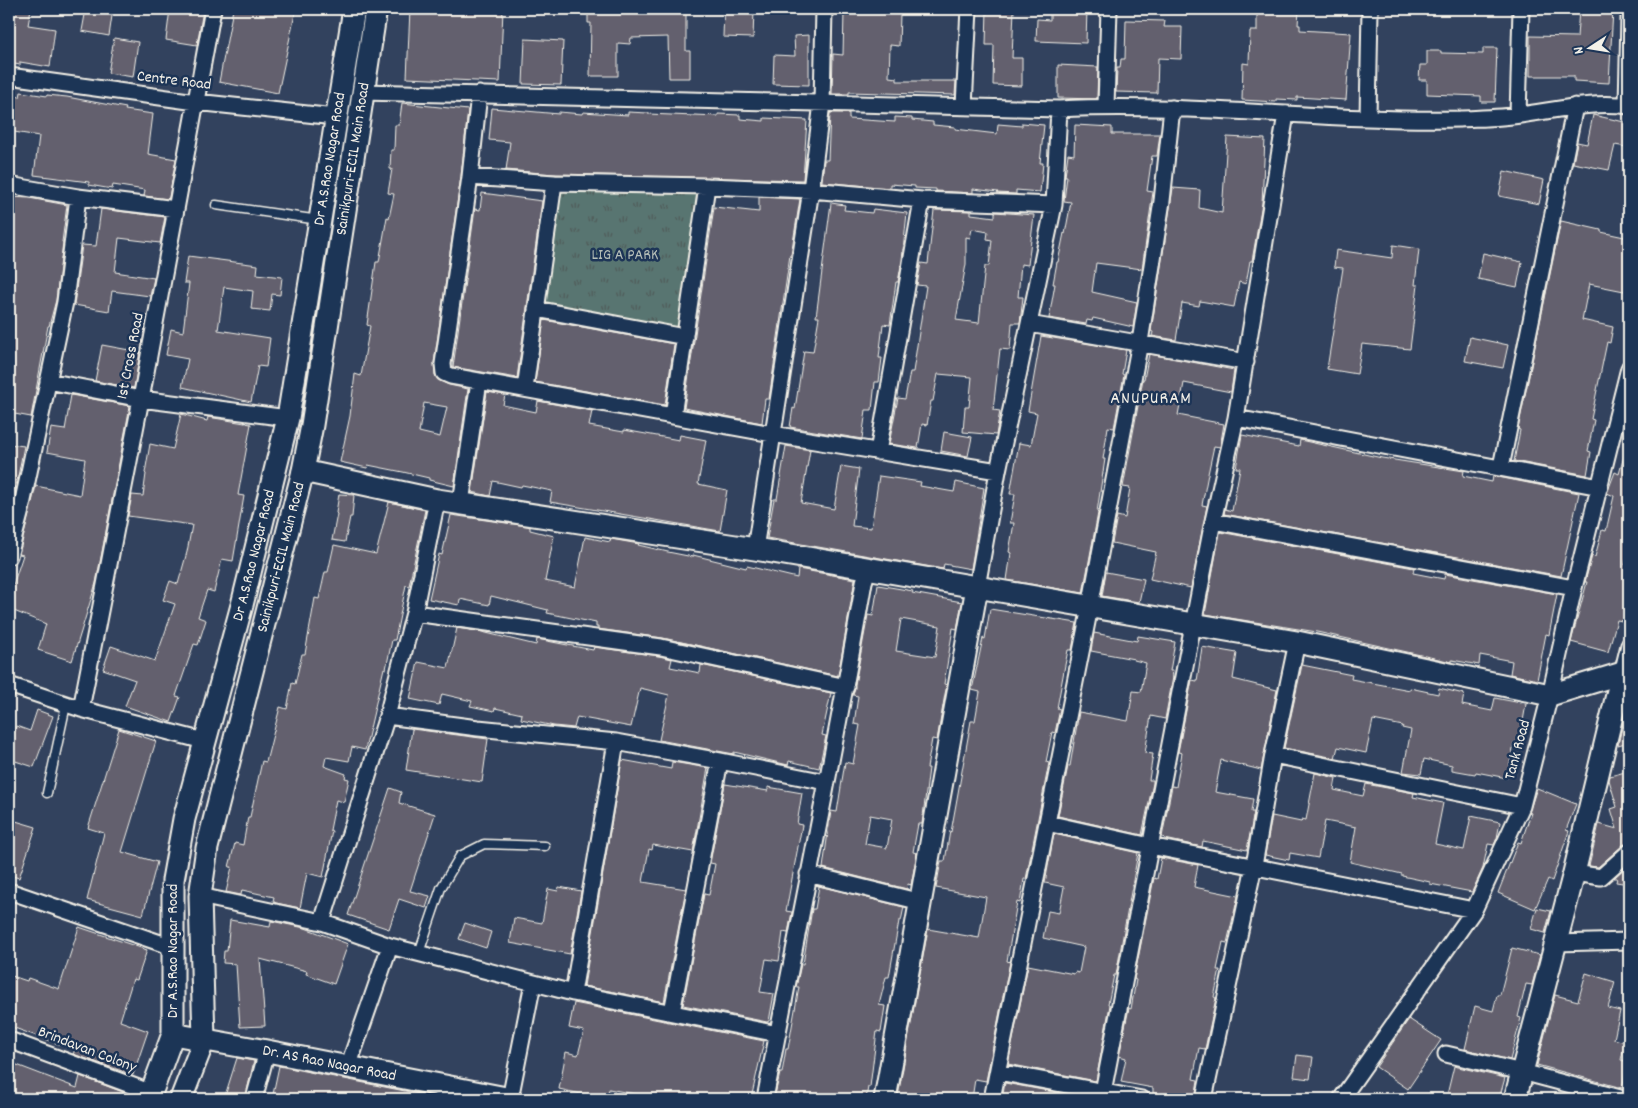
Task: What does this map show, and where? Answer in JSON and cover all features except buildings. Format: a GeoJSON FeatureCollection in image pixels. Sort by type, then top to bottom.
{"type":"FeatureCollection","features":[{"type":"Feature","properties":{"kind":"street","name":"1st Cross Road"},"geometry":{"type":"LineString","coordinates":[[82,709],[213,9]]}},
{"type":"Feature","properties":{"kind":"street","name":"Dr A.S.Rao Nagar Road"},"geometry":{"type":"LineString","coordinates":[[151,1096],[173,1034],[173,880],[184,819],[242,605],[288,418],[335,117],[354,9]]}},
{"type":"Feature","properties":{"kind":"street","name":"Sainikpuri-ECIL Main Road"},"geometry":{"type":"LineString","coordinates":[[181,1099],[204,1040],[200,896],[207,848],[303,472],[312,425],[376,9]]}},
{"type":"Feature","properties":{"kind":"street"},"geometry":{"type":"LineString","coordinates":[[755,549],[811,190],[822,103],[824,9]]}},
{"type":"Feature","properties":{"kind":"street"},"geometry":{"type":"LineString","coordinates":[[964,106],[969,9]]}},
{"type":"Feature","properties":{"kind":"street"},"geometry":{"type":"LineString","coordinates":[[1106,106],[1108,9]]}},
{"type":"Feature","properties":{"kind":"street"},"geometry":{"type":"LineString","coordinates":[[1368,118],[1370,9]]}},
{"type":"Feature","properties":{"kind":"street"},"geometry":{"type":"LineString","coordinates":[[1518,115],[1521,9]]}},
{"type":"Feature","properties":{"kind":"street"},"geometry":{"type":"LineString","coordinates":[[362,92],[1059,109],[1106,106],[1368,118],[1460,119],[1518,115],[1593,104],[1628,105],[1629,17]]}},
{"type":"Feature","properties":{"kind":"street","name":"Centre Road"},"geometry":{"type":"LineString","coordinates":[[9,76],[196,102],[335,117]]}},
{"type":"Feature","properties":{"kind":"street"},"geometry":{"type":"LineString","coordinates":[[480,94],[443,364],[444,373],[525,390],[772,434],[998,471]]}},
{"type":"Feature","properties":{"kind":"street"},"geometry":{"type":"LineString","coordinates":[[1501,467],[1575,106]]}},
{"type":"Feature","properties":{"kind":"street"},"geometry":{"type":"LineString","coordinates":[[992,1099],[1090,607],[1140,342],[1162,202],[1172,108]]}},
{"type":"Feature","properties":{"kind":"street"},"geometry":{"type":"LineString","coordinates":[[885,1099],[998,471],[1054,206],[1059,109]]}},
{"type":"Feature","properties":{"kind":"street"},"geometry":{"type":"LineString","coordinates":[[1103,1092],[1213,521],[1236,418],[1286,114]]}},
{"type":"Feature","properties":{"kind":"street"},"geometry":{"type":"LineString","coordinates":[[470,177],[554,183],[811,190],[922,200],[1054,206]]}},
{"type":"Feature","properties":{"kind":"street"},"geometry":{"type":"LineString","coordinates":[[525,390],[554,183]]}},
{"type":"Feature","properties":{"kind":"street"},"geometry":{"type":"LineString","coordinates":[[9,185],[78,197],[176,209]]}},
{"type":"Feature","properties":{"kind":"street"},"geometry":{"type":"LineString","coordinates":[[673,416],[708,186]]}},
{"type":"Feature","properties":{"kind":"street"},"geometry":{"type":"LineString","coordinates":[[9,556],[21,510],[65,302],[78,197]]}},
{"type":"Feature","properties":{"kind":"street"},"geometry":{"type":"LineString","coordinates":[[878,452],[922,200]]}},
{"type":"Feature","properties":{"kind":"street"},"geometry":{"type":"LineString","coordinates":[[536,309],[684,337]]}},
{"type":"Feature","properties":{"kind":"street"},"geometry":{"type":"LineString","coordinates":[[1029,324],[1246,362]]}},
{"type":"Feature","properties":{"kind":"street","name":"Tank Road"},"geometry":{"type":"LineString","coordinates":[[1341,1099],[1474,910],[1522,806],[1629,368]]}},
{"type":"Feature","properties":{"kind":"street"},"geometry":{"type":"LineString","coordinates":[[48,381],[141,399],[288,418]]}},
{"type":"Feature","properties":{"kind":"street"},"geometry":{"type":"LineString","coordinates":[[461,503],[479,381]]}},
{"type":"Feature","properties":{"kind":"street"},"geometry":{"type":"LineString","coordinates":[[1236,418],[1600,487]]}},
{"type":"Feature","properties":{"kind":"street"},"geometry":{"type":"LineString","coordinates":[[303,472],[437,500],[755,549],[1296,642],[1550,695],[1625,672]]}},
{"type":"Feature","properties":{"kind":"street"},"geometry":{"type":"LineString","coordinates":[[322,922],[387,716],[414,612],[437,500]]}},
{"type":"Feature","properties":{"kind":"street"},"geometry":{"type":"LineString","coordinates":[[1213,521],[1574,588]]}},
{"type":"Feature","properties":{"kind":"street"},"geometry":{"type":"LineString","coordinates":[[765,1099],[868,569]]}},
{"type":"Feature","properties":{"kind":"street"},"geometry":{"type":"LineString","coordinates":[[242,605],[268,612]]}},
{"type":"Feature","properties":{"kind":"street"},"geometry":{"type":"LineString","coordinates":[[414,612],[661,647],[846,686]]}},
{"type":"Feature","properties":{"kind":"street"},"geometry":{"type":"LineString","coordinates":[[1204,1099],[1254,866],[1273,755],[1296,642]]}},
{"type":"Feature","properties":{"kind":"street"},"geometry":{"type":"LineString","coordinates":[[1515,1099],[1625,672],[1629,646]]}},
{"type":"Feature","properties":{"kind":"street"},"geometry":{"type":"LineString","coordinates":[[9,685],[66,705],[204,741]]}},
{"type":"Feature","properties":{"kind":"street"},"geometry":{"type":"LineString","coordinates":[[387,716],[478,728],[616,742],[826,782]]}},
{"type":"Feature","properties":{"kind":"street"},"geometry":{"type":"LineString","coordinates":[[573,993],[616,742]]}},
{"type":"Feature","properties":{"kind":"street"},"geometry":{"type":"LineString","coordinates":[[1273,755],[1522,806]]}},
{"type":"Feature","properties":{"kind":"street"},"geometry":{"type":"LineString","coordinates":[[672,1012],[720,761]]}},
{"type":"Feature","properties":{"kind":"street"},"geometry":{"type":"LineString","coordinates":[[1047,823],[1150,846],[1474,910]]}},
{"type":"Feature","properties":{"kind":"street"},"geometry":{"type":"LineString","coordinates":[[1574,873],[1601,877],[1629,852]]}},
{"type":"Feature","properties":{"kind":"street"},"geometry":{"type":"LineString","coordinates":[[808,874],[920,902]]}},
{"type":"Feature","properties":{"kind":"street"},"geometry":{"type":"LineString","coordinates":[[9,891],[172,947]]}},
{"type":"Feature","properties":{"kind":"street"},"geometry":{"type":"LineString","coordinates":[[200,896],[322,922],[390,946],[573,993],[778,1034]]}},
{"type":"Feature","properties":{"kind":"street"},"geometry":{"type":"LineString","coordinates":[[1556,943],[1629,941]]}},
{"type":"Feature","properties":{"kind":"street"},"geometry":{"type":"LineString","coordinates":[[348,1067],[390,946]]}},
{"type":"Feature","properties":{"kind":"street"},"geometry":{"type":"LineString","coordinates":[[511,1099],[533,983]]}},
{"type":"Feature","properties":{"kind":"street","name":"Dr. AS Rao Nagar Road"},"geometry":{"type":"LineString","coordinates":[[173,1034],[511,1099]]}},
{"type":"Feature","properties":{"kind":"street","name":"Brindavan Colony"},"geometry":{"type":"LineString","coordinates":[[9,1040],[151,1096]]}},
{"type":"Feature","properties":{"kind":"street"},"geometry":{"type":"LineString","coordinates":[[254,1099],[267,1051]]}},
{"type":"Feature","properties":{"kind":"street"},"geometry":{"type":"LineString","coordinates":[[1446,1054],[1624,1099]]}},
{"type":"Feature","properties":{"kind":"street"},"geometry":{"type":"LineString","coordinates":[[998,1072],[1142,1099]]}},
{"type":"Feature","properties":{"kind":"lane"},"geometry":{"type":"LineString","coordinates":[[216,205],[319,220]]}},
{"type":"Feature","properties":{"kind":"lane"},"geometry":{"type":"LineString","coordinates":[[47,793],[66,705]]}},
{"type":"Feature","properties":{"kind":"lane"},"geometry":{"type":"LineString","coordinates":[[419,953],[441,888],[460,856],[484,844],[544,846]]}},
{"type":"Feature","properties":{"kind":"green space","name":"LIG A PARK"},"geometry":{"type":"Polygon","coordinates":[[[559,190],[698,192],[680,330],[542,305],[559,190]]]}},
{"type":"Feature","properties":{"kind":"district","name":"ANUPURAM"},"geometry":{"type":"Point","coordinates":[1151,399]}}]}
